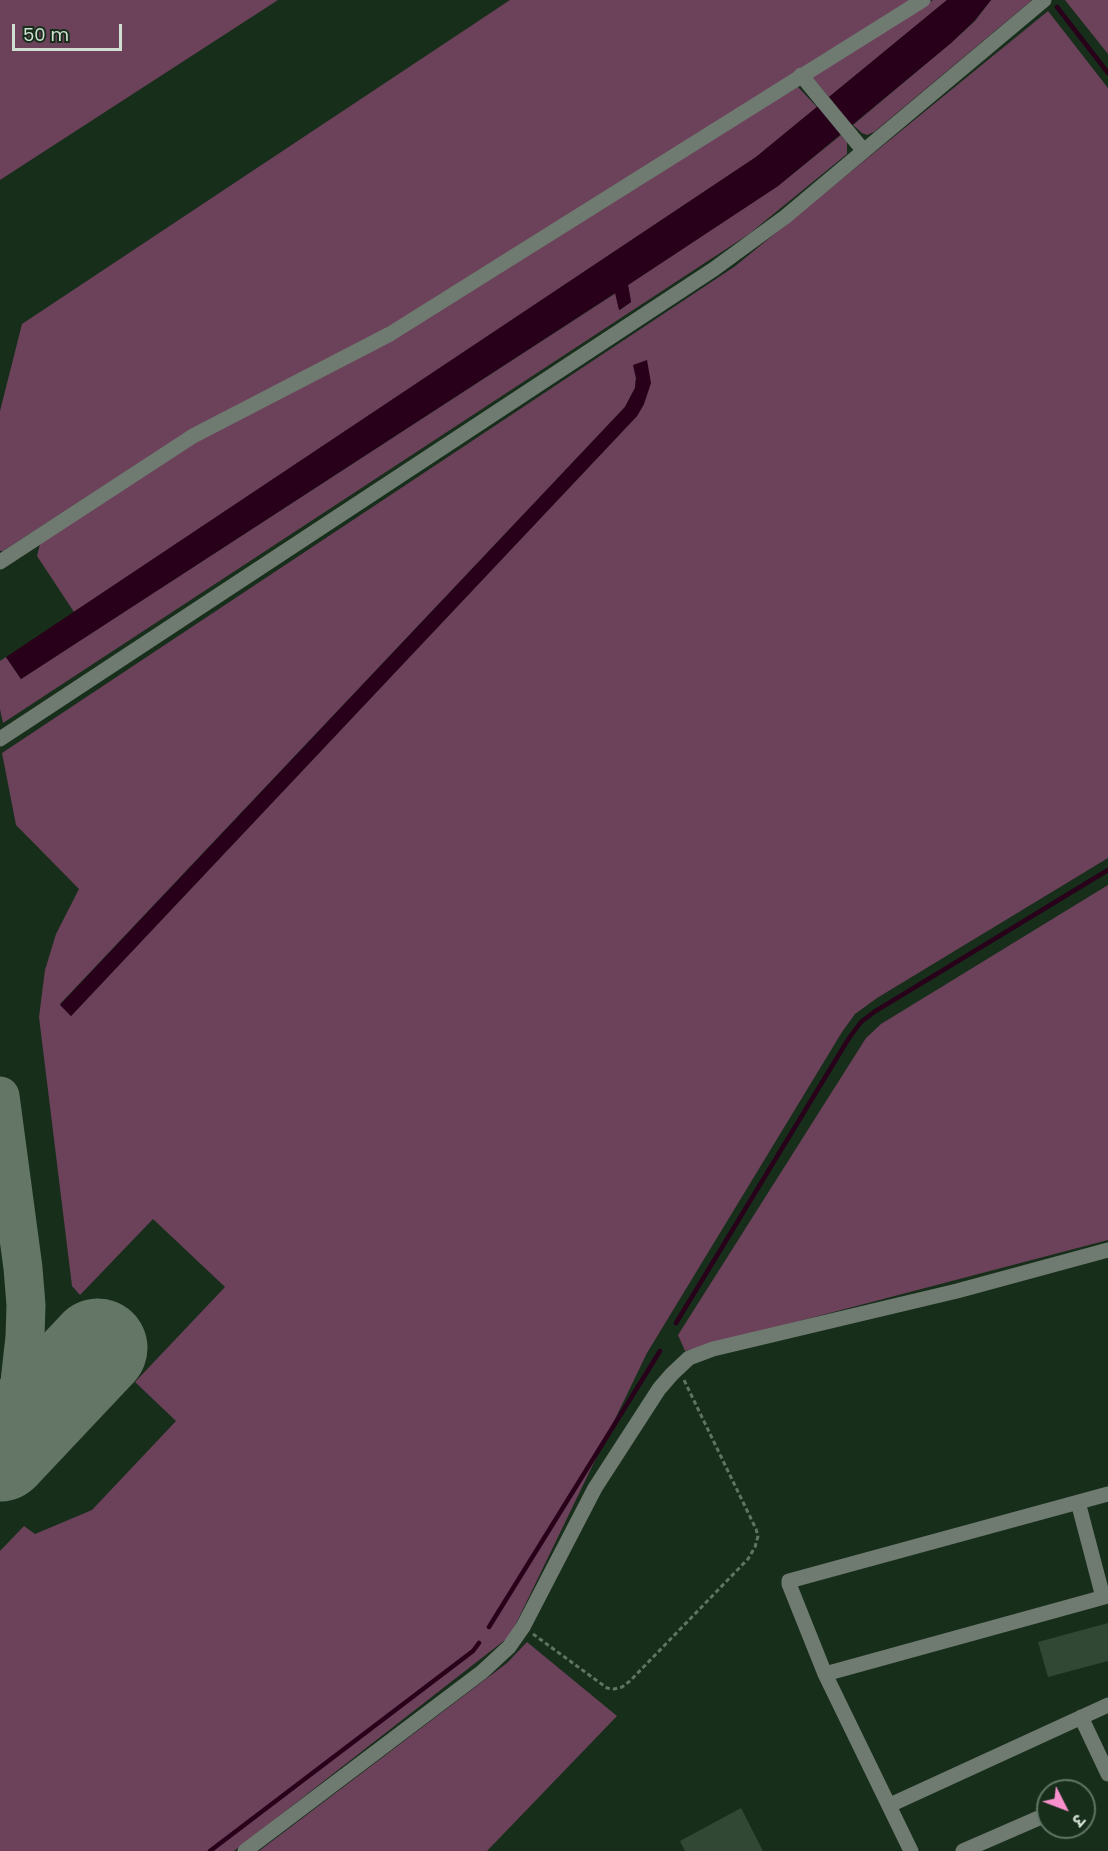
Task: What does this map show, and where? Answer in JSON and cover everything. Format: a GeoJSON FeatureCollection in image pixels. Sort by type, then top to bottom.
{"type":"FeatureCollection","features":[{"type":"Feature","properties":{"kind":"street"},"geometry":{"type":"LineString","coordinates":[[0,562],[193,436],[390,334],[923,0]]}},
{"type":"Feature","properties":{"kind":"street"},"geometry":{"type":"LineString","coordinates":[[0,739],[714,269],[784,217],[1044,0]]}},
{"type":"Feature","properties":{"kind":"street"},"geometry":{"type":"LineString","coordinates":[[801,75],[863,150]]}},
{"type":"Feature","properties":{"kind":"street"},"geometry":{"type":"LineString","coordinates":[[245,1851],[482,1672],[509,1647],[523,1627],[595,1488],[654,1396],[678,1367],[689,1358],[713,1349],[957,1291],[1108,1250]]}},
{"type":"Feature","properties":{"kind":"street"},"geometry":{"type":"LineString","coordinates":[[911,1851],[825,1674],[789,1584],[790,1580],[1108,1494]]}},
{"type":"Feature","properties":{"kind":"street"},"geometry":{"type":"LineString","coordinates":[[825,1674],[1106,1597],[1078,1502]]}},
{"type":"Feature","properties":{"kind":"street"},"geometry":{"type":"LineString","coordinates":[[890,1805],[1108,1706]]}},
{"type":"Feature","properties":{"kind":"street"},"geometry":{"type":"LineString","coordinates":[[1081,1717],[1108,1774]]}},
{"type":"Feature","properties":{"kind":"street"},"geometry":{"type":"LineString","coordinates":[[963,1851],[991,1845],[1036,1821]]}},
{"type":"Feature","properties":{"kind":"path"},"geometry":{"type":"LineString","coordinates":[[523,1627],[599,1684],[614,1689],[630,1681],[748,1559],[758,1536],[756,1529],[678,1367]]}},
{"type":"Feature","properties":{"kind":"shaded area"},"geometry":{"type":"Polygon","coordinates":[[[0,0],[278,0],[0,180],[0,0]]]}},
{"type":"Feature","properties":{"kind":"shaded area"},"geometry":{"type":"Polygon","coordinates":[[[510,0],[910,0],[387,329],[173,441],[0,551],[0,411],[22,324],[510,0]]]}},
{"type":"Feature","properties":{"kind":"shaded area"},"geometry":{"type":"Polygon","coordinates":[[[933,0],[947,0],[829,97],[811,76],[933,0]]]}},
{"type":"Feature","properties":{"kind":"shaded area"},"geometry":{"type":"Polygon","coordinates":[[[947,0],[991,0],[974,21],[951,43],[778,186],[628,285],[631,302],[619,310],[615,293],[21,679],[6,657],[756,157],[947,0]]]}},
{"type":"Feature","properties":{"kind":"shaded area"},"geometry":{"type":"Polygon","coordinates":[[[991,0],[1032,0],[874,132],[867,135],[853,125],[951,43],[975,21],[991,0]]]}},
{"type":"Feature","properties":{"kind":"shaded area"},"geometry":{"type":"Polygon","coordinates":[[[1065,0],[1108,0],[1108,54],[1065,0]]]}},
{"type":"Feature","properties":{"kind":"shaded area"},"geometry":{"type":"Polygon","coordinates":[[[1048,11],[1108,88],[1108,858],[877,998],[855,1014],[647,1353],[510,1636],[234,1851],[0,1851],[0,1551],[24,1526],[35,1534],[92,1510],[176,1421],[135,1382],[225,1287],[153,1219],[80,1295],[72,1286],[39,1017],[45,970],[56,934],[79,889],[16,825],[2,753],[734,267],[1048,11]],[[633,366],[636,378],[635,388],[625,407],[60,1004],[71,1016],[637,416],[644,404],[633,366]]]}},
{"type":"Feature","properties":{"kind":"shaded area"},"geometry":{"type":"Polygon","coordinates":[[[798,87],[817,107],[756,157],[74,612],[37,556],[40,544],[194,442],[798,87]]]}},
{"type":"Feature","properties":{"kind":"shaded area"},"geometry":{"type":"Polygon","coordinates":[[[841,135],[847,142],[847,154],[749,234],[3,723],[0,709],[0,661],[6,657],[21,679],[616,293],[620,310],[631,302],[628,285],[778,186],[841,135]]]}},
{"type":"Feature","properties":{"kind":"shaded area"},"geometry":{"type":"Polygon","coordinates":[[[647,360],[651,383],[637,416],[71,1016],[60,1005],[625,407],[635,388],[636,378],[633,365],[647,360]]]}},
{"type":"Feature","properties":{"kind":"shaded area"},"geometry":{"type":"Polygon","coordinates":[[[1108,885],[1108,1240],[685,1351],[678,1335],[866,1038],[881,1024],[1108,885]]]}},
{"type":"Feature","properties":{"kind":"shaded area"},"geometry":{"type":"Polygon","coordinates":[[[527,1642],[617,1716],[487,1851],[259,1851],[507,1663],[527,1642]]]}},
{"type":"Feature","properties":{"kind":"building"},"geometry":{"type":"Polygon","coordinates":[[[1108,1623],[1108,1661],[1048,1677],[1038,1642],[1108,1623]]]}},
{"type":"Feature","properties":{"kind":"building"},"geometry":{"type":"Polygon","coordinates":[[[741,1808],[763,1851],[685,1851],[680,1841],[741,1808]]]}},
{"type":"Feature","properties":{"kind":"waterway"},"geometry":{"type":"LineString","coordinates":[[1057,7],[1108,73]]}},
{"type":"Feature","properties":{"kind":"waterway"},"geometry":{"type":"LineString","coordinates":[[676,1323],[849,1038],[861,1022],[1108,870]]}},
{"type":"Feature","properties":{"kind":"waterway"},"geometry":{"type":"LineString","coordinates":[[489,1627],[660,1351]]}},
{"type":"Feature","properties":{"kind":"waterway"},"geometry":{"type":"LineString","coordinates":[[210,1851],[473,1651],[479,1643]]}},
{"type":"Feature","properties":{"kind":"taxiway"},"geometry":{"type":"LineString","coordinates":[[0,1096],[26,1305],[19,1391],[8,1432],[0,1446]]}},
{"type":"Feature","properties":{"kind":"runway"},"geometry":{"type":"LineString","coordinates":[[0,1452],[98,1348]]}}]}
